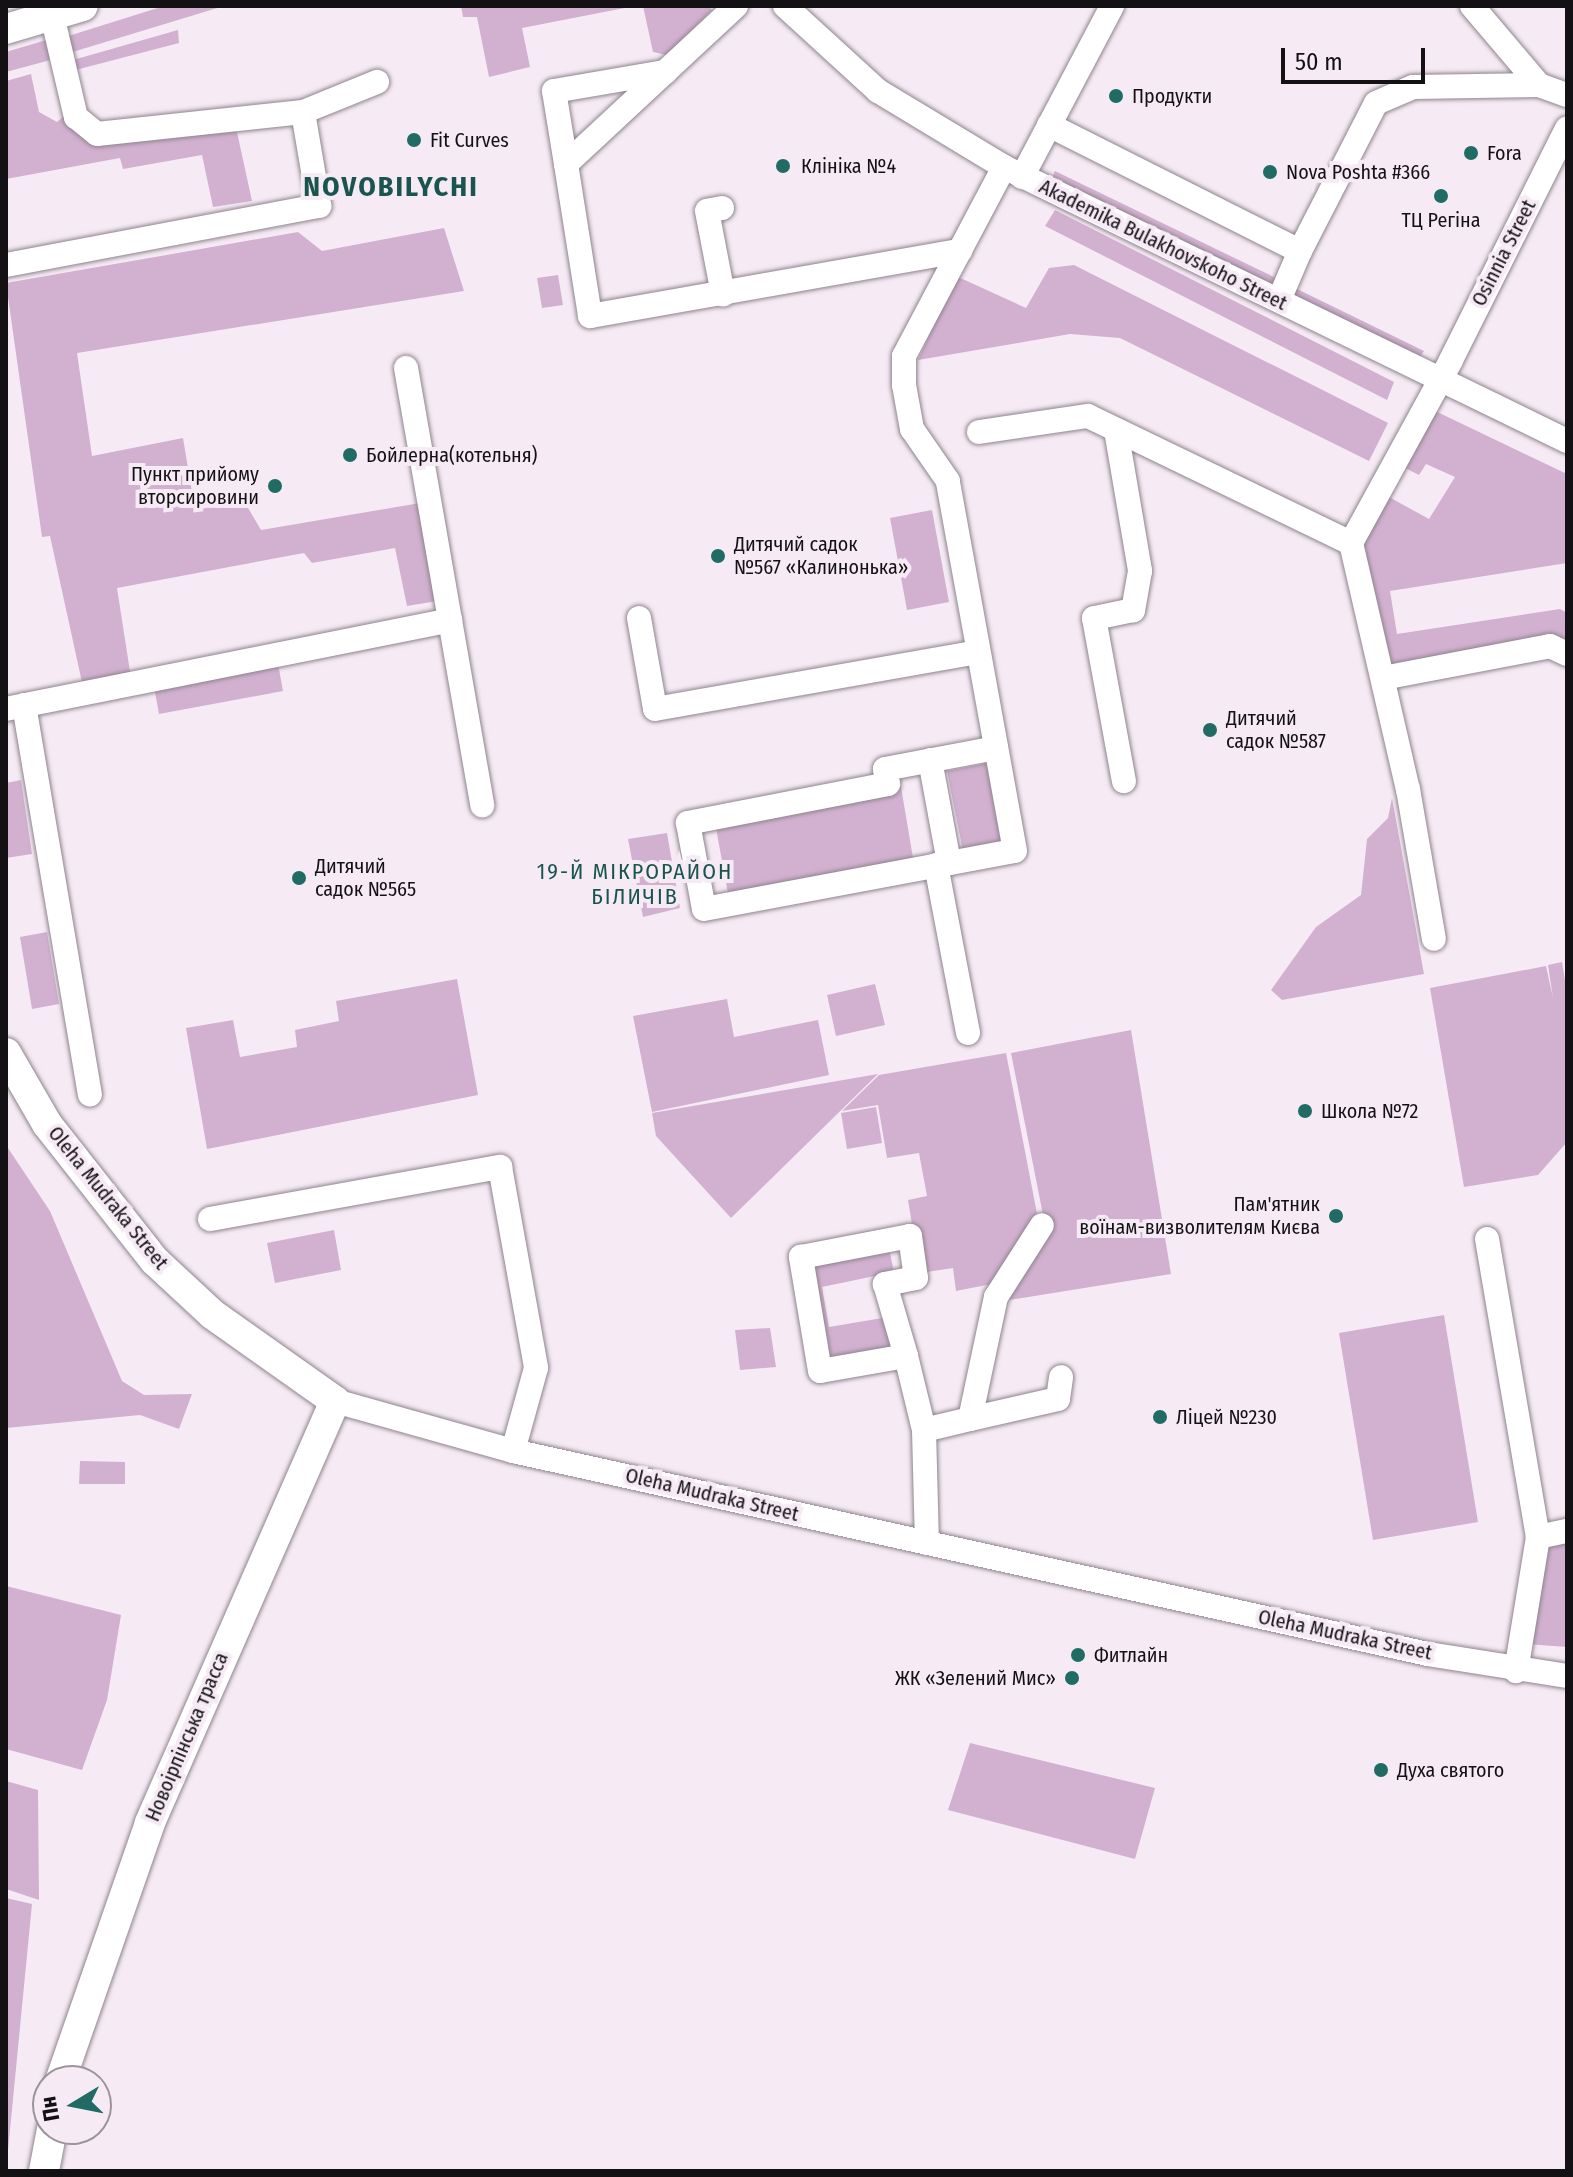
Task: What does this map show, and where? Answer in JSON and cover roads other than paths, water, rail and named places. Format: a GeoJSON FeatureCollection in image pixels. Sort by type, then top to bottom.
{"type":"FeatureCollection","features":[{"type":"Feature","properties":{"kind":"main road"},"geometry":{"type":"LineString","coordinates":[[6,29],[83,6]]}},
{"type":"Feature","properties":{"kind":"main road","name":"Oleha Mudraka Street"},"geometry":{"type":"LineString","coordinates":[[6,1053],[47,1124],[155,1261],[212,1314],[335,1401]]}},
{"type":"Feature","properties":{"kind":"main road","name":"Новоірпінська трасса"},"geometry":{"type":"LineString","coordinates":[[66,2065],[150,1823],[335,1401]]}},
{"type":"Feature","properties":{"kind":"main road"},"geometry":{"type":"LineString","coordinates":[[44,2171],[49,2145]]}},
{"type":"Feature","properties":{"kind":"street"},"geometry":{"type":"LineString","coordinates":[[566,164],[736,6]]}},
{"type":"Feature","properties":{"kind":"street","name":"Akademika Bulakhovskoho Street"},"geometry":{"type":"LineString","coordinates":[[785,6],[878,91],[1013,172],[1567,441]]}},
{"type":"Feature","properties":{"kind":"street"},"geometry":{"type":"LineString","coordinates":[[996,748],[885,769],[888,784],[688,823],[704,909],[1015,851],[948,481],[912,429],[904,385],[904,356],[960,251],[1049,125],[1112,6]]}},
{"type":"Feature","properties":{"kind":"street"},"geometry":{"type":"LineString","coordinates":[[1472,6],[1539,85]]}},
{"type":"Feature","properties":{"kind":"street"},"geometry":{"type":"LineString","coordinates":[[52,15],[76,117],[97,134],[303,112],[377,82]]}},
{"type":"Feature","properties":{"kind":"street"},"geometry":{"type":"LineString","coordinates":[[665,72],[554,91],[590,316],[960,251]]}},
{"type":"Feature","properties":{"kind":"street"},"geometry":{"type":"LineString","coordinates":[[1279,300],[1300,251],[1376,103],[1413,87],[1539,85],[1567,95]]}},
{"type":"Feature","properties":{"kind":"street"},"geometry":{"type":"LineString","coordinates":[[6,265],[319,206],[303,112]]}},
{"type":"Feature","properties":{"kind":"street"},"geometry":{"type":"LineString","coordinates":[[1049,125],[1300,251]]}},
{"type":"Feature","properties":{"kind":"street","name":"Osinnia Street"},"geometry":{"type":"LineString","coordinates":[[1351,543],[1441,379],[1567,128]]}},
{"type":"Feature","properties":{"kind":"street"},"geometry":{"type":"LineString","coordinates":[[722,208],[707,211],[723,294]]}},
{"type":"Feature","properties":{"kind":"street"},"geometry":{"type":"LineString","coordinates":[[406,368],[482,805]]}},
{"type":"Feature","properties":{"kind":"street"},"geometry":{"type":"LineString","coordinates":[[979,432],[1088,416],[1351,543],[1383,678],[1434,939]]}},
{"type":"Feature","properties":{"kind":"street"},"geometry":{"type":"LineString","coordinates":[[1116,430],[1140,571],[1133,610],[1094,618],[1124,781]]}},
{"type":"Feature","properties":{"kind":"street"},"geometry":{"type":"LineString","coordinates":[[639,618],[655,709],[978,652]]}},
{"type":"Feature","properties":{"kind":"street"},"geometry":{"type":"LineString","coordinates":[[90,1094],[15,707],[450,620]]}},
{"type":"Feature","properties":{"kind":"street"},"geometry":{"type":"LineString","coordinates":[[1383,678],[1550,646],[1567,654]]}},
{"type":"Feature","properties":{"kind":"street"},"geometry":{"type":"LineString","coordinates":[[930,760],[942,864],[968,1033]]}},
{"type":"Feature","properties":{"kind":"street"},"geometry":{"type":"LineString","coordinates":[[210,1219],[500,1167],[536,1368],[513,1451]]}},
{"type":"Feature","properties":{"kind":"street"},"geometry":{"type":"LineString","coordinates":[[970,1419],[996,1297],[1042,1225]]}},
{"type":"Feature","properties":{"kind":"street"},"geometry":{"type":"LineString","coordinates":[[906,1356],[820,1371],[801,1257],[910,1236],[916,1278],[885,1284],[906,1356],[924,1430],[927,1543]]}},
{"type":"Feature","properties":{"kind":"street"},"geometry":{"type":"LineString","coordinates":[[1487,1239],[1538,1537],[1516,1671]]}},
{"type":"Feature","properties":{"kind":"street"},"geometry":{"type":"LineString","coordinates":[[924,1430],[1058,1399],[1061,1377]]}},
{"type":"Feature","properties":{"kind":"street","name":"Oleha Mudraka Street"},"geometry":{"type":"LineString","coordinates":[[335,1401],[513,1451],[1516,1671],[1567,1676]]}},
{"type":"Feature","properties":{"kind":"street"},"geometry":{"type":"LineString","coordinates":[[1538,1537],[1567,1531]]}},
{"type":"Feature","properties":{"kind":"place","name":"Продукти"},"geometry":{"type":"Point","coordinates":[1116,96]}},
{"type":"Feature","properties":{"kind":"place","name":"Fit Curves"},"geometry":{"type":"Point","coordinates":[414,140]}},
{"type":"Feature","properties":{"kind":"place","name":"Fora"},"geometry":{"type":"Point","coordinates":[1471,153]}},
{"type":"Feature","properties":{"kind":"place","name":"Клініка №4"},"geometry":{"type":"Point","coordinates":[783,166]}},
{"type":"Feature","properties":{"kind":"place","name":"Nova Poshta #366"},"geometry":{"type":"Point","coordinates":[1270,172]}},
{"type":"Feature","properties":{"kind":"place","name":"ТЦ Регіна"},"geometry":{"type":"Point","coordinates":[1441,196]}},
{"type":"Feature","properties":{"kind":"place","name":"Бойлерна(котельня)"},"geometry":{"type":"Point","coordinates":[350,455]}},
{"type":"Feature","properties":{"kind":"place","name":"Пункт прийому вторсировини"},"geometry":{"type":"Point","coordinates":[275,486]}},
{"type":"Feature","properties":{"kind":"place","name":"Дитячий садок №567 «Калинонька»"},"geometry":{"type":"Point","coordinates":[718,556]}},
{"type":"Feature","properties":{"kind":"place","name":"Дитячий садок №587"},"geometry":{"type":"Point","coordinates":[1210,730]}},
{"type":"Feature","properties":{"kind":"place","name":"Дитячий садок №565"},"geometry":{"type":"Point","coordinates":[299,878]}},
{"type":"Feature","properties":{"kind":"place","name":"Школа №72"},"geometry":{"type":"Point","coordinates":[1305,1111]}},
{"type":"Feature","properties":{"kind":"place","name":"Пам'ятник воїнам-визволителям Києва"},"geometry":{"type":"Point","coordinates":[1336,1216]}},
{"type":"Feature","properties":{"kind":"place","name":"Ліцей №230"},"geometry":{"type":"Point","coordinates":[1160,1417]}},
{"type":"Feature","properties":{"kind":"place","name":"Фитлайн"},"geometry":{"type":"Point","coordinates":[1078,1655]}},
{"type":"Feature","properties":{"kind":"place","name":"ЖК «Зелений Мис»"},"geometry":{"type":"Point","coordinates":[1072,1678]}},
{"type":"Feature","properties":{"kind":"place","name":"Духа святого"},"geometry":{"type":"Point","coordinates":[1381,1770]}},
{"type":"Feature","properties":{"kind":"district","name":"NOVOBILYCHI"},"geometry":{"type":"Point","coordinates":[391,187]}},
{"type":"Feature","properties":{"kind":"district","name":"19-Й МІКРОРАЙОН БІЛИЧІВ"},"geometry":{"type":"Point","coordinates":[635,884]}}]}
